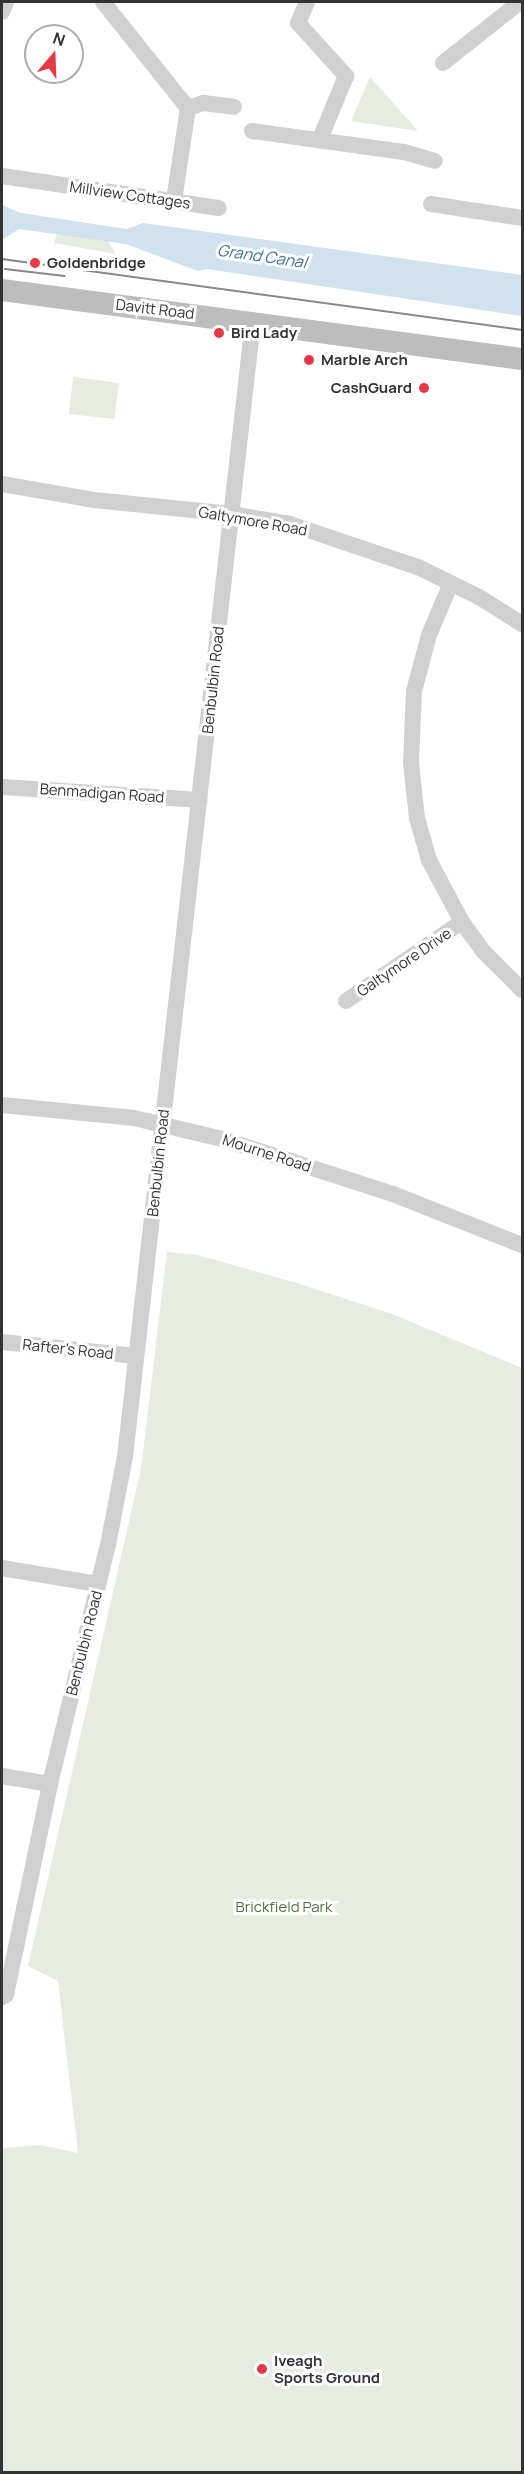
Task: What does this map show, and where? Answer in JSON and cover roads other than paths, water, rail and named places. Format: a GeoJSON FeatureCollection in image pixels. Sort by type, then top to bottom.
{"type":"FeatureCollection","features":[{"type":"Feature","properties":{"kind":"main road","name":"Davitt Road"},"geometry":{"type":"LineString","coordinates":[[2,290],[522,359]]}},
{"type":"Feature","properties":{"kind":"street"},"geometry":{"type":"LineString","coordinates":[[2,12],[6,2]]}},
{"type":"Feature","properties":{"kind":"street"},"geometry":{"type":"LineString","coordinates":[[103,2],[188,108],[174,201]]}},
{"type":"Feature","properties":{"kind":"street"},"geometry":{"type":"LineString","coordinates":[[307,2],[298,23],[346,76],[320,139]]}},
{"type":"Feature","properties":{"kind":"street"},"geometry":{"type":"LineString","coordinates":[[443,63],[520,2]]}},
{"type":"Feature","properties":{"kind":"street"},"geometry":{"type":"LineString","coordinates":[[188,108],[202,103],[234,107]]}},
{"type":"Feature","properties":{"kind":"street"},"geometry":{"type":"LineString","coordinates":[[252,131],[320,139],[435,161]]}},
{"type":"Feature","properties":{"kind":"street","name":"Millview Cottages"},"geometry":{"type":"LineString","coordinates":[[2,176],[219,208]]}},
{"type":"Feature","properties":{"kind":"street"},"geometry":{"type":"LineString","coordinates":[[431,204],[522,218]]}},
{"type":"Feature","properties":{"kind":"street","name":"Benbulbin Road"},"geometry":{"type":"LineString","coordinates":[[4,1996],[125,1457],[253,322]]}},
{"type":"Feature","properties":{"kind":"street","name":"Galtymore Road"},"geometry":{"type":"LineString","coordinates":[[2,484],[94,500],[231,514],[290,524],[338,538],[451,583],[522,624]]}},
{"type":"Feature","properties":{"kind":"street","name":"Galtymore Drive"},"geometry":{"type":"LineString","coordinates":[[451,583],[420,664],[411,713],[411,763],[417,818],[429,860],[462,922],[484,952],[522,990]]}},
{"type":"Feature","properties":{"kind":"street","name":"Benmadigan Road"},"geometry":{"type":"LineString","coordinates":[[2,784],[200,800]]}},
{"type":"Feature","properties":{"kind":"street","name":"Galtymore Drive"},"geometry":{"type":"LineString","coordinates":[[346,1001],[462,922]]}},
{"type":"Feature","properties":{"kind":"street","name":"Mourne Road"},"geometry":{"type":"LineString","coordinates":[[2,1105],[162,1123],[382,1191],[522,1245]]}},
{"type":"Feature","properties":{"kind":"street","name":"Rafter's Road"},"geometry":{"type":"LineString","coordinates":[[2,1342],[135,1356]]}},
{"type":"Feature","properties":{"kind":"street"},"geometry":{"type":"LineString","coordinates":[[2,1568],[98,1584]]}},
{"type":"Feature","properties":{"kind":"street"},"geometry":{"type":"LineString","coordinates":[[2,1776],[50,1784]]}},
{"type":"Feature","properties":{"kind":"water","name":"Grand Canal"},"geometry":{"type":"Polygon","coordinates":[[[2,205],[21,213],[127,229],[143,223],[522,275],[522,316],[207,269],[198,271],[126,244],[19,229],[2,240],[2,205]]]}},
{"type":"Feature","properties":{"kind":"tram line"},"geometry":{"type":"LineString","coordinates":[[2,259],[522,330]]}},
{"type":"Feature","properties":{"kind":"tram line"},"geometry":{"type":"LineString","coordinates":[[5,269],[65,276]]}},
{"type":"Feature","properties":{"kind":"place","name":"Goldenbridge"},"geometry":{"type":"Point","coordinates":[35,263]}},
{"type":"Feature","properties":{"kind":"place","name":"Bird Lady"},"geometry":{"type":"Point","coordinates":[219,333]}},
{"type":"Feature","properties":{"kind":"place","name":"Marble Arch"},"geometry":{"type":"Point","coordinates":[309,360]}},
{"type":"Feature","properties":{"kind":"place","name":"CashGuard"},"geometry":{"type":"Point","coordinates":[424,388]}},
{"type":"Feature","properties":{"kind":"place","name":"Iveagh Sports Ground"},"geometry":{"type":"Point","coordinates":[262,2369]}},
{"type":"Feature","properties":{"kind":"park label","name":"Brickfield Park"},"geometry":{"type":"Point","coordinates":[284,1907]}}]}
